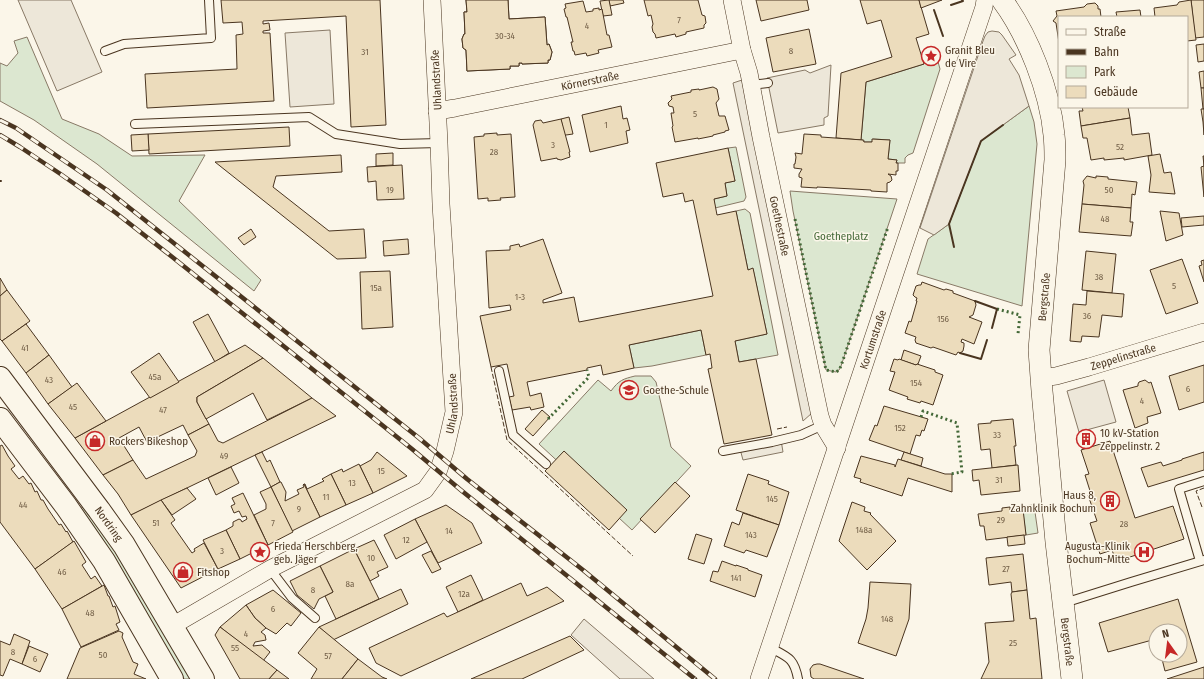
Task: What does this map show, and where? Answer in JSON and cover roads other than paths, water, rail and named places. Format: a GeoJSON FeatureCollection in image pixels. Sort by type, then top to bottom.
{"type":"FeatureCollection","features":[{"type":"Feature","properties":{"kind":"main road","name":"Nordring"},"geometry":{"type":"LineString","coordinates":[[0,378],[124,545],[203,679]]}},
{"type":"Feature","properties":{"kind":"main road"},"geometry":{"type":"LineString","coordinates":[[0,418],[66,506],[104,561],[172,679]]}},
{"type":"Feature","properties":{"kind":"street","name":"Uhlandstraße"},"geometry":{"type":"LineString","coordinates":[[172,626],[270,569],[425,490],[438,472],[445,451],[454,412],[441,204],[432,0]]}},
{"type":"Feature","properties":{"kind":"street","name":"Goethestraße"},"geometry":{"type":"LineString","coordinates":[[732,0],[742,50],[749,73],[762,142],[823,425],[837,448]]}},
{"type":"Feature","properties":{"kind":"street","name":"Kortumstraße"},"geometry":{"type":"LineString","coordinates":[[759,679],[984,7],[985,0]]}},
{"type":"Feature","properties":{"kind":"street","name":"Bergstraße"},"geometry":{"type":"LineString","coordinates":[[1002,0],[1017,23],[1034,59],[1043,85],[1054,134],[1055,160],[1039,350],[1072,679]]}},
{"type":"Feature","properties":{"kind":"street","name":"Körnerstraße"},"geometry":{"type":"LineString","coordinates":[[437,111],[742,50]]}},
{"type":"Feature","properties":{"kind":"street","name":"Zeppelinstraße"},"geometry":{"type":"LineString","coordinates":[[1041,378],[1056,376],[1089,367],[1204,332]]}},
{"type":"Feature","properties":{"kind":"lane"},"geometry":{"type":"LineString","coordinates":[[105,51],[124,44],[211,38],[209,0]]}},
{"type":"Feature","properties":{"kind":"lane"},"geometry":{"type":"LineString","coordinates":[[751,85],[768,83]]}},
{"type":"Feature","properties":{"kind":"lane"},"geometry":{"type":"LineString","coordinates":[[135,124],[309,117],[336,134],[400,144],[439,143]]}},
{"type":"Feature","properties":{"kind":"lane"},"geometry":{"type":"LineString","coordinates":[[499,371],[513,435],[546,464]]}},
{"type":"Feature","properties":{"kind":"lane"},"geometry":{"type":"LineString","coordinates":[[723,451],[801,435],[823,425]]}},
{"type":"Feature","properties":{"kind":"lane"},"geometry":{"type":"LineString","coordinates":[[1203,559],[1179,489],[1204,481]]}},
{"type":"Feature","properties":{"kind":"lane","name":"Bergstraße"},"geometry":{"type":"LineString","coordinates":[[1064,604],[1203,559]]}},
{"type":"Feature","properties":{"kind":"lane"},"geometry":{"type":"LineString","coordinates":[[270,569],[292,598],[315,618]]}},
{"type":"Feature","properties":{"kind":"lane"},"geometry":{"type":"LineString","coordinates":[[769,647],[793,662],[796,667],[798,679]]}},
{"type":"Feature","properties":{"kind":"railway"},"geometry":{"type":"LineString","coordinates":[[0,120],[16,128],[107,190],[419,438],[467,479],[583,570],[715,679]]}},
{"type":"Feature","properties":{"kind":"railway"},"geometry":{"type":"LineString","coordinates":[[0,135],[59,173],[116,213],[171,256],[412,449],[695,679]]}},
{"type":"Feature","properties":{"kind":"place","name":"Granit Bleu de Vire"},"geometry":{"type":"Point","coordinates":[931,56]}},
{"type":"Feature","properties":{"kind":"place","name":"Goethe-Schule"},"geometry":{"type":"Point","coordinates":[629,390]}},
{"type":"Feature","properties":{"kind":"place","name":"10 kV-Station Zeppelinstr. 2"},"geometry":{"type":"Point","coordinates":[1086,439]}},
{"type":"Feature","properties":{"kind":"place","name":"Rockers Bikeshop"},"geometry":{"type":"Point","coordinates":[95,441]}},
{"type":"Feature","properties":{"kind":"place","name":"Haus 8, Zahnklinik Bochum"},"geometry":{"type":"Point","coordinates":[1110,501]}},
{"type":"Feature","properties":{"kind":"place","name":"Frieda Herschberg, geb. Jäger"},"geometry":{"type":"Point","coordinates":[260,552]}},
{"type":"Feature","properties":{"kind":"place","name":"Augusta-Klinik Bochum-Mitte"},"geometry":{"type":"Point","coordinates":[1144,552]}},
{"type":"Feature","properties":{"kind":"place","name":"Fitshop"},"geometry":{"type":"Point","coordinates":[183,572]}},
{"type":"Feature","properties":{"kind":"park label","name":"Goetheplatz"},"geometry":{"type":"Point","coordinates":[841,236]}}]}
